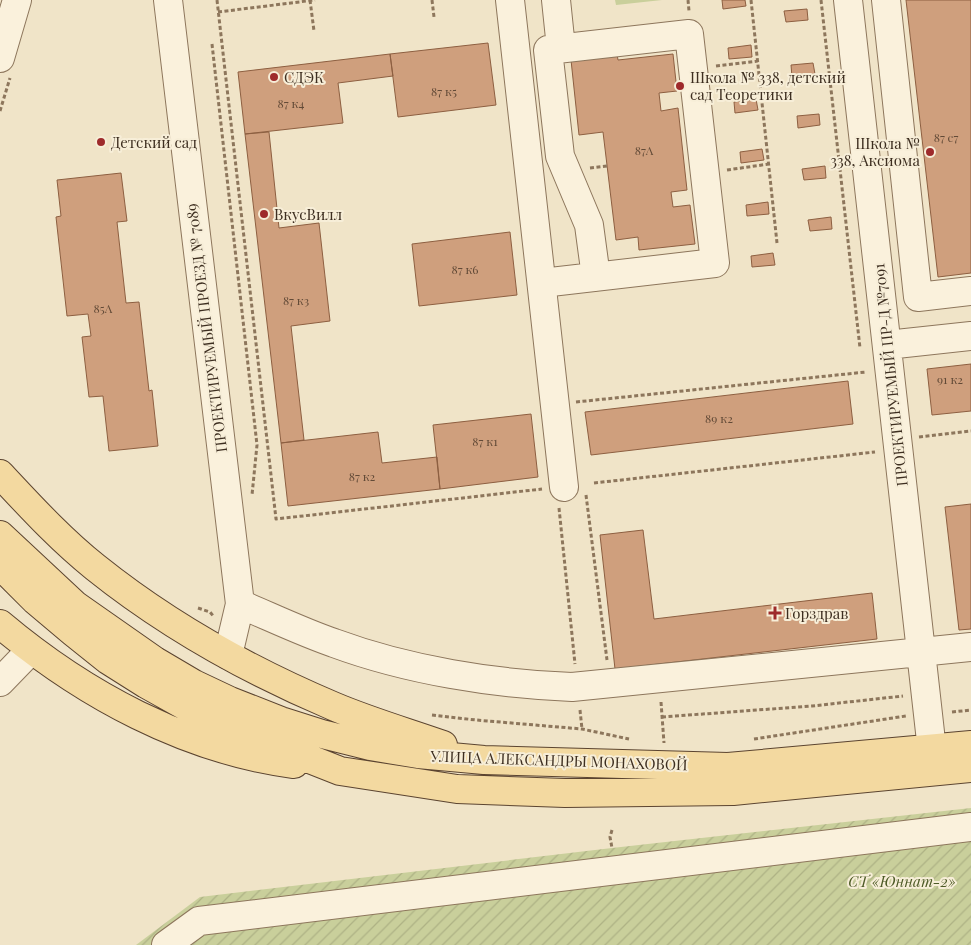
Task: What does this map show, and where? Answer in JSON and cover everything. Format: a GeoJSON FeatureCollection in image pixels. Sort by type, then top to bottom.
{"type":"FeatureCollection","features":[{"type":"Feature","properties":{"kind":"main road"},"geometry":{"type":"LineString","coordinates":[[0,474],[50,528],[94,566],[192,634],[228,655],[335,707],[484,760]]}},
{"type":"Feature","properties":{"kind":"main road","name":"УЛИЦА АЛЕКСАНДРЫ МОНАХОВОЙ"},"geometry":{"type":"LineString","coordinates":[[0,535],[75,605],[155,661],[194,684],[281,721],[370,746],[418,754],[484,760],[728,767],[971,745]]}},
{"type":"Feature","properties":{"kind":"main road","name":"УЛИЦА АЛЕКСАНДРЫ МОНАХОВОЙ"},"geometry":{"type":"LineString","coordinates":[[0,565],[35,600],[73,632],[108,660],[146,684],[198,713],[236,730],[340,770],[457,790],[565,793],[733,791],[971,768]]}},
{"type":"Feature","properties":{"kind":"main road"},"geometry":{"type":"LineString","coordinates":[[0,624],[31,650],[80,683],[134,712],[191,738],[238,754],[340,770]]}},
{"type":"Feature","properties":{"kind":"street"},"geometry":{"type":"LineString","coordinates":[[0,58],[17,0]]}},
{"type":"Feature","properties":{"kind":"street","name":"ПРОЕКТИРУЕМЫЙ ПРОЕЗД № 7089"},"geometry":{"type":"LineString","coordinates":[[168,0],[240,604],[228,655]]}},
{"type":"Feature","properties":{"kind":"street"},"geometry":{"type":"LineString","coordinates":[[510,0],[564,487]]}},
{"type":"Feature","properties":{"kind":"street"},"geometry":{"type":"LineString","coordinates":[[556,0],[561,48]]}},
{"type":"Feature","properties":{"kind":"street","name":"ПРОЕКТИРУЕМЫЙ ПР-Д №7091"},"geometry":{"type":"LineString","coordinates":[[848,0],[932,750]]}},
{"type":"Feature","properties":{"kind":"street"},"geometry":{"type":"LineString","coordinates":[[886,0],[918,297],[971,291]]}},
{"type":"Feature","properties":{"kind":"street"},"geometry":{"type":"LineString","coordinates":[[542,283],[596,277],[715,263],[689,34],[548,50],[560,156],[589,225],[596,277]]}},
{"type":"Feature","properties":{"kind":"street"},"geometry":{"type":"LineString","coordinates":[[888,357],[971,336]]}},
{"type":"Feature","properties":{"kind":"street"},"geometry":{"type":"LineString","coordinates":[[240,604],[335,644],[386,659],[481,680],[532,686],[572,687],[971,647]]}},
{"type":"Feature","properties":{"kind":"street"},"geometry":{"type":"LineString","coordinates":[[0,682],[31,650]]}},
{"type":"Feature","properties":{"kind":"street"},"geometry":{"type":"LineString","coordinates":[[166,945],[200,920],[971,827]]}},
{"type":"Feature","properties":{"kind":"path"},"geometry":{"type":"LineString","coordinates":[[217,0],[276,519],[585,485],[607,662]]}},
{"type":"Feature","properties":{"kind":"path"},"geometry":{"type":"LineString","coordinates":[[310,0],[314,31]]}},
{"type":"Feature","properties":{"kind":"path"},"geometry":{"type":"LineString","coordinates":[[218,12],[315,0]]}},
{"type":"Feature","properties":{"kind":"path"},"geometry":{"type":"LineString","coordinates":[[432,0],[434,17]]}},
{"type":"Feature","properties":{"kind":"path"},"geometry":{"type":"LineString","coordinates":[[751,0],[777,243]]}},
{"type":"Feature","properties":{"kind":"path"},"geometry":{"type":"LineString","coordinates":[[821,0],[860,348]]}},
{"type":"Feature","properties":{"kind":"path"},"geometry":{"type":"LineString","coordinates":[[212,44],[257,445],[252,497]]}},
{"type":"Feature","properties":{"kind":"path"},"geometry":{"type":"LineString","coordinates":[[694,69],[758,61]]}},
{"type":"Feature","properties":{"kind":"path"},"geometry":{"type":"LineString","coordinates":[[705,172],[769,164]]}},
{"type":"Feature","properties":{"kind":"path"},"geometry":{"type":"LineString","coordinates":[[555,404],[888,357]]}},
{"type":"Feature","properties":{"kind":"path"},"geometry":{"type":"LineString","coordinates":[[937,435],[971,431]]}},
{"type":"Feature","properties":{"kind":"path"},"geometry":{"type":"LineString","coordinates":[[594,484],[898,450]]}},
{"type":"Feature","properties":{"kind":"path"},"geometry":{"type":"LineString","coordinates":[[659,678],[664,746]]}},
{"type":"Feature","properties":{"kind":"path"},"geometry":{"type":"LineString","coordinates":[[662,717],[812,706],[907,696]]}},
{"type":"Feature","properties":{"kind":"path"},"geometry":{"type":"LineString","coordinates":[[748,740],[928,713],[971,710]]}},
{"type":"Feature","properties":{"kind":"path"},"geometry":{"type":"LineString","coordinates":[[427,714],[582,729],[637,740]]}},
{"type":"Feature","properties":{"kind":"green space"},"geometry":{"type":"Polygon","coordinates":[[[615,0],[662,0],[616,5],[615,0]]]}},
{"type":"Feature","properties":{"kind":"green space","name":"СТ «Юннат-2»"},"geometry":{"type":"Polygon","coordinates":[[[971,808],[971,945],[136,945],[200,897],[971,808]]]}},
{"type":"Feature","properties":{"kind":"building"},"geometry":{"type":"Polygon","coordinates":[[[722,0],[745,0],[746,6],[723,9],[722,0]]]}},
{"type":"Feature","properties":{"kind":"building"},"geometry":{"type":"Polygon","coordinates":[[[906,0],[971,0],[971,273],[938,277],[906,0]]]}},
{"type":"Feature","properties":{"kind":"building"},"geometry":{"type":"Polygon","coordinates":[[[807,9],[808,20],[786,22],[784,11],[807,9]]]}},
{"type":"Feature","properties":{"kind":"building"},"geometry":{"type":"Polygon","coordinates":[[[488,43],[496,105],[398,117],[390,54],[488,43]]]}},
{"type":"Feature","properties":{"kind":"building"},"geometry":{"type":"Polygon","coordinates":[[[751,45],[752,57],[729,59],[728,48],[751,45]]]}},
{"type":"Feature","properties":{"kind":"building"},"geometry":{"type":"Polygon","coordinates":[[[390,54],[393,76],[338,83],[343,123],[245,134],[238,72],[390,54]]]}},
{"type":"Feature","properties":{"kind":"building"},"geometry":{"type":"Polygon","coordinates":[[[617,54],[618,60],[673,54],[677,91],[659,93],[661,111],[678,108],[687,190],[671,192],[673,207],[690,205],[695,244],[639,250],[638,237],[616,240],[603,132],[579,135],[571,60],[617,54]]]}},
{"type":"Feature","properties":{"kind":"building"},"geometry":{"type":"Polygon","coordinates":[[[813,63],[815,74],[792,77],[791,65],[813,63]]]}},
{"type":"Feature","properties":{"kind":"building"},"geometry":{"type":"Polygon","coordinates":[[[756,99],[758,110],[735,113],[734,102],[756,99]]]}},
{"type":"Feature","properties":{"kind":"building"},"geometry":{"type":"Polygon","coordinates":[[[819,114],[820,125],[798,128],[797,116],[819,114]]]}},
{"type":"Feature","properties":{"kind":"building"},"geometry":{"type":"Polygon","coordinates":[[[269,132],[279,228],[319,223],[330,321],[291,326],[304,440],[281,443],[245,134],[269,132]]]}},
{"type":"Feature","properties":{"kind":"building"},"geometry":{"type":"Polygon","coordinates":[[[762,149],[764,160],[741,163],[740,152],[762,149]]]}},
{"type":"Feature","properties":{"kind":"building"},"geometry":{"type":"Polygon","coordinates":[[[825,166],[826,178],[804,180],[802,169],[825,166]]]}},
{"type":"Feature","properties":{"kind":"building"},"geometry":{"type":"Polygon","coordinates":[[[121,173],[127,221],[117,222],[126,303],[139,302],[149,391],[152,390],[158,446],[109,451],[103,396],[89,397],[82,337],[91,336],[88,314],[67,316],[56,217],[61,216],[57,180],[121,173]]]}},
{"type":"Feature","properties":{"kind":"building"},"geometry":{"type":"Polygon","coordinates":[[[768,202],[769,214],[747,216],[746,205],[768,202]]]}},
{"type":"Feature","properties":{"kind":"building"},"geometry":{"type":"Polygon","coordinates":[[[831,217],[832,229],[810,231],[808,220],[831,217]]]}},
{"type":"Feature","properties":{"kind":"building"},"geometry":{"type":"Polygon","coordinates":[[[510,232],[517,295],[419,306],[412,244],[510,232]]]}},
{"type":"Feature","properties":{"kind":"building"},"geometry":{"type":"Polygon","coordinates":[[[773,253],[775,265],[752,267],[751,256],[773,253]]]}},
{"type":"Feature","properties":{"kind":"building"},"geometry":{"type":"Polygon","coordinates":[[[971,364],[971,411],[932,415],[927,369],[971,364]]]}},
{"type":"Feature","properties":{"kind":"building"},"geometry":{"type":"Polygon","coordinates":[[[848,381],[853,424],[591,455],[585,412],[848,381]]]}},
{"type":"Feature","properties":{"kind":"building"},"geometry":{"type":"Polygon","coordinates":[[[531,414],[538,477],[440,489],[433,425],[531,414]]]}},
{"type":"Feature","properties":{"kind":"building"},"geometry":{"type":"Polygon","coordinates":[[[378,432],[382,463],[437,457],[440,489],[288,506],[281,443],[378,432]]]}},
{"type":"Feature","properties":{"kind":"building"},"geometry":{"type":"Polygon","coordinates":[[[971,504],[971,629],[959,630],[945,507],[971,504]]]}},
{"type":"Feature","properties":{"kind":"building"},"geometry":{"type":"Polygon","coordinates":[[[643,530],[654,619],[872,593],[877,639],[615,669],[600,535],[643,530]]]}},
{"type":"Feature","properties":{"kind":"place","name":"СДЭК"},"geometry":{"type":"Point","coordinates":[274,77]}},
{"type":"Feature","properties":{"kind":"place","name":"Школа № 338, детский сад Теоретики"},"geometry":{"type":"Point","coordinates":[680,86]}},
{"type":"Feature","properties":{"kind":"place","name":"Детский сад"},"geometry":{"type":"Point","coordinates":[101,142]}},
{"type":"Feature","properties":{"kind":"place","name":"Школа № 338, Аксиома"},"geometry":{"type":"Point","coordinates":[930,152]}},
{"type":"Feature","properties":{"kind":"place","name":"ВкусВилл"},"geometry":{"type":"Point","coordinates":[264,214]}},
{"type":"Feature","properties":{"kind":"place","name":"Горздрав"},"geometry":{"type":"Point","coordinates":[775,613]}}]}
